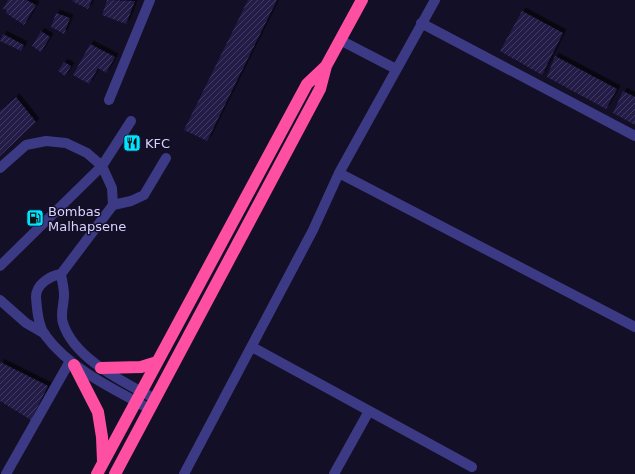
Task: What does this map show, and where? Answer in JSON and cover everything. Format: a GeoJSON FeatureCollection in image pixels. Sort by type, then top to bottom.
{"type":"FeatureCollection","features":[{"type":"Feature","properties":{"kind":"highway"},"geometry":{"type":"LineString","coordinates":[[115,474],[320,89],[326,66],[362,0]]}},
{"type":"Feature","properties":{"kind":"highway"},"geometry":{"type":"LineString","coordinates":[[97,474],[137,396],[157,362],[307,84],[326,66]]}},
{"type":"Feature","properties":{"kind":"highway"},"geometry":{"type":"LineString","coordinates":[[101,368],[141,367],[157,362]]}},
{"type":"Feature","properties":{"kind":"highway"},"geometry":{"type":"LineString","coordinates":[[72,363],[98,412],[102,437],[103,462]]}},
{"type":"Feature","properties":{"kind":"street"},"geometry":{"type":"LineString","coordinates":[[109,100],[150,0]]}},
{"type":"Feature","properties":{"kind":"street"},"geometry":{"type":"LineString","coordinates":[[184,474],[313,230],[339,172],[435,0]]}},
{"type":"Feature","properties":{"kind":"street"},"geometry":{"type":"LineString","coordinates":[[421,23],[635,136]]}},
{"type":"Feature","properties":{"kind":"street"},"geometry":{"type":"LineString","coordinates":[[340,40],[396,69]]}},
{"type":"Feature","properties":{"kind":"street"},"geometry":{"type":"LineString","coordinates":[[0,266],[102,166],[131,122]]}},
{"type":"Feature","properties":{"kind":"street"},"geometry":{"type":"LineString","coordinates":[[0,168],[26,145],[46,141],[66,143],[87,153],[102,166],[112,188],[113,205],[61,274],[50,276],[43,282],[36,294],[38,315],[44,334]]}},
{"type":"Feature","properties":{"kind":"street"},"geometry":{"type":"LineString","coordinates":[[113,205],[144,196],[166,158]]}},
{"type":"Feature","properties":{"kind":"street"},"geometry":{"type":"LineString","coordinates":[[339,172],[635,328]]}},
{"type":"Feature","properties":{"kind":"street"},"geometry":{"type":"LineString","coordinates":[[61,274],[64,294],[62,321],[69,337],[84,354],[137,396]]}},
{"type":"Feature","properties":{"kind":"street"},"geometry":{"type":"LineString","coordinates":[[0,300],[26,322],[44,334],[72,363],[153,404]]}},
{"type":"Feature","properties":{"kind":"street"},"geometry":{"type":"LineString","coordinates":[[252,347],[472,467]]}},
{"type":"Feature","properties":{"kind":"street"},"geometry":{"type":"LineString","coordinates":[[6,474],[72,363]]}},
{"type":"Feature","properties":{"kind":"street"},"geometry":{"type":"LineString","coordinates":[[334,474],[369,411]]}},
{"type":"Feature","properties":{"kind":"building"},"geometry":{"type":"Polygon","coordinates":[[[8,0],[26,0],[36,5],[24,25],[6,13],[7,10],[3,9],[8,0]]]}},
{"type":"Feature","properties":{"kind":"building"},"geometry":{"type":"Polygon","coordinates":[[[92,0],[88,9],[72,1],[92,0]]]}},
{"type":"Feature","properties":{"kind":"building"},"geometry":{"type":"Polygon","coordinates":[[[107,0],[135,1],[126,24],[102,15],[107,0]]]}},
{"type":"Feature","properties":{"kind":"building"},"geometry":{"type":"Polygon","coordinates":[[[248,0],[277,0],[207,141],[184,130],[248,0]]]}},
{"type":"Feature","properties":{"kind":"building"},"geometry":{"type":"Polygon","coordinates":[[[522,11],[563,33],[542,75],[500,51],[522,11]]]}},
{"type":"Feature","properties":{"kind":"building"},"geometry":{"type":"Polygon","coordinates":[[[56,13],[70,18],[64,34],[51,27],[56,13]]]}},
{"type":"Feature","properties":{"kind":"building"},"geometry":{"type":"Polygon","coordinates":[[[41,31],[50,37],[41,52],[32,46],[41,31]]]}},
{"type":"Feature","properties":{"kind":"building"},"geometry":{"type":"Polygon","coordinates":[[[3,34],[24,45],[21,51],[0,41],[3,34]]]}},
{"type":"Feature","properties":{"kind":"building"},"geometry":{"type":"Polygon","coordinates":[[[90,44],[115,57],[106,73],[98,68],[89,84],[73,75],[90,44]]]}},
{"type":"Feature","properties":{"kind":"building"},"geometry":{"type":"Polygon","coordinates":[[[555,56],[617,89],[606,109],[547,77],[555,56]]]}},
{"type":"Feature","properties":{"kind":"building"},"geometry":{"type":"Polygon","coordinates":[[[64,62],[71,66],[65,76],[58,71],[64,62]]]}},
{"type":"Feature","properties":{"kind":"building"},"geometry":{"type":"Polygon","coordinates":[[[623,91],[635,97],[635,125],[613,113],[623,91]]]}},
{"type":"Feature","properties":{"kind":"building"},"geometry":{"type":"Polygon","coordinates":[[[16,97],[36,122],[0,156],[0,111],[16,97]]]}},
{"type":"Feature","properties":{"kind":"building"},"geometry":{"type":"Polygon","coordinates":[[[0,362],[48,386],[31,420],[0,401],[0,362]]]}},
{"type":"Feature","properties":{"kind":"place","name":"KFC"},"geometry":{"type":"Point","coordinates":[132,143]}},
{"type":"Feature","properties":{"kind":"place","name":"Bombas Malhapsene"},"geometry":{"type":"Point","coordinates":[35,218]}}]}
